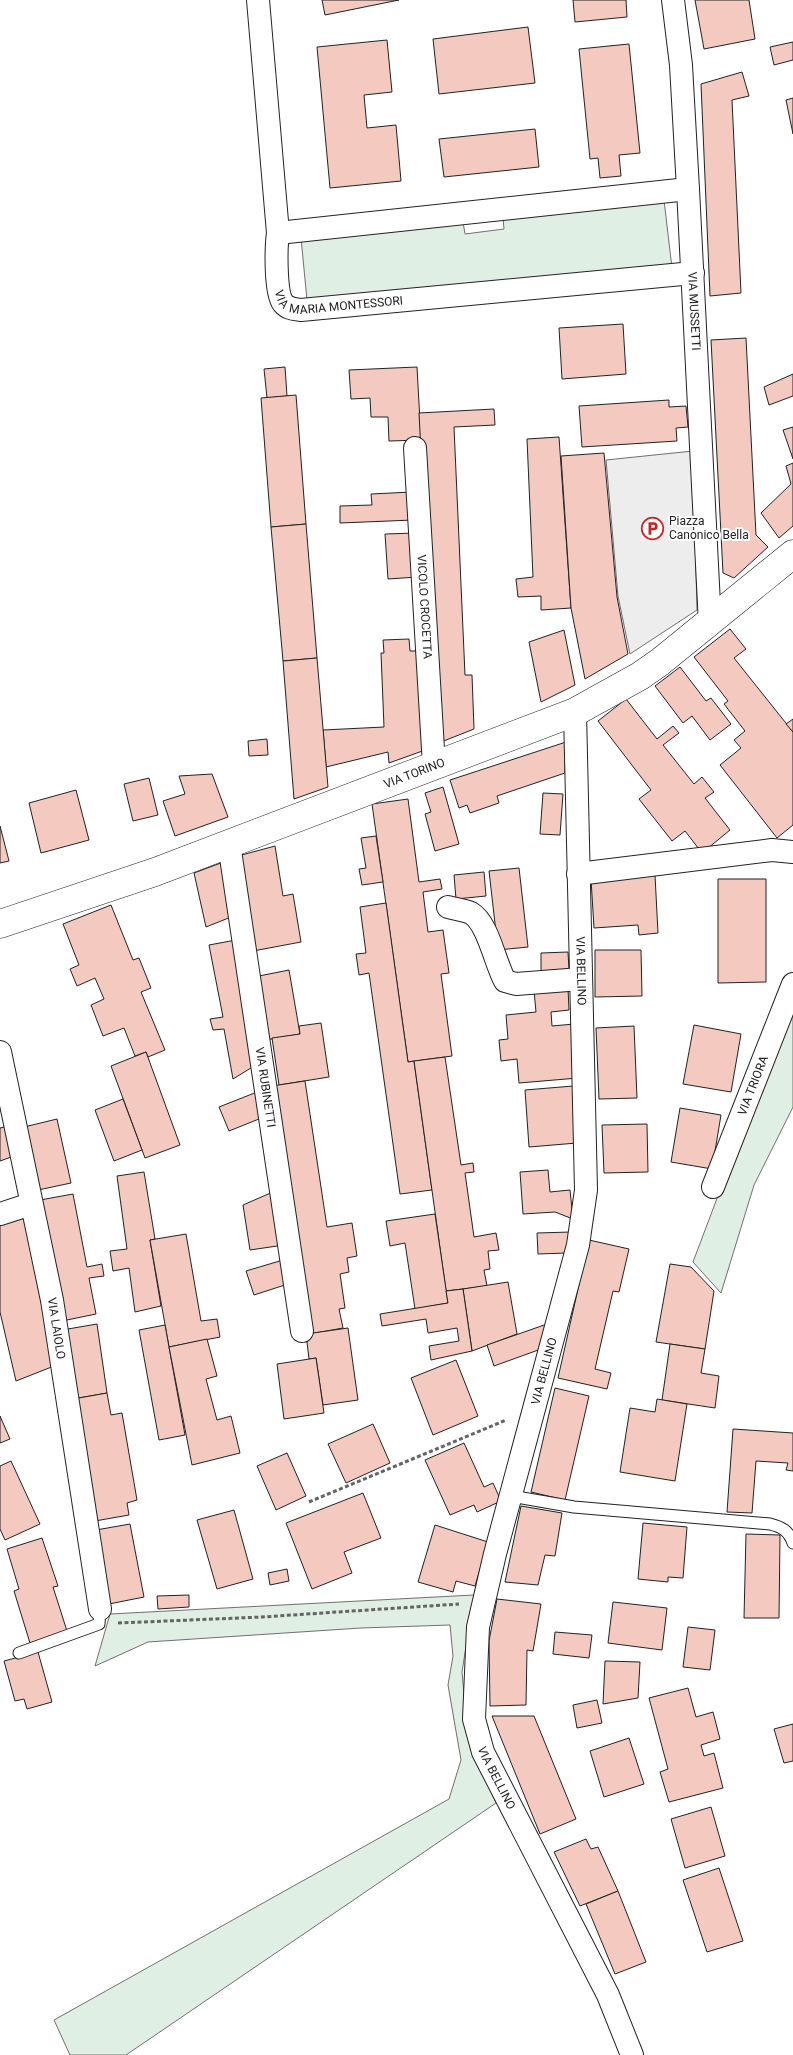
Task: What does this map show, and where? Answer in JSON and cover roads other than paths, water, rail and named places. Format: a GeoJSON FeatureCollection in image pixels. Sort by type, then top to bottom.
{"type":"FeatureCollection","features":[{"type":"Feature","properties":{"kind":"main road","name":"VIA TORINO"},"geometry":{"type":"LineString","coordinates":[[0,924],[155,872],[575,712],[640,676],[710,624],[793,554]]}},
{"type":"Feature","properties":{"kind":"street","name":"VIA MARIA MONTESSORI"},"geometry":{"type":"LineString","coordinates":[[258,0],[278,232],[276,251],[280,296],[290,308],[295,310],[693,272]]}},
{"type":"Feature","properties":{"kind":"street","name":"VIA MUSSETTI"},"geometry":{"type":"LineString","coordinates":[[673,0],[681,65],[710,624]]}},
{"type":"Feature","properties":{"kind":"street"},"geometry":{"type":"LineString","coordinates":[[278,232],[688,189]]}},
{"type":"Feature","properties":{"kind":"street","name":"VICOLO CROCETTA"},"geometry":{"type":"LineString","coordinates":[[415,448],[434,766]]}},
{"type":"Feature","properties":{"kind":"street","name":"VIA BELLINO"},"geometry":{"type":"LineString","coordinates":[[575,712],[586,1190],[578,1245],[495,1554],[485,1603],[478,1626],[474,1719],[483,1752],[608,1995],[632,2055]]}},
{"type":"Feature","properties":{"kind":"street","name":"VIA RUBINETTI"},"geometry":{"type":"LineString","coordinates":[[229,844],[302,1331]]}},
{"type":"Feature","properties":{"kind":"street"},"geometry":{"type":"LineString","coordinates":[[578,874],[772,850],[793,852]]}},
{"type":"Feature","properties":{"kind":"street"},"geometry":{"type":"LineString","coordinates":[[448,907],[472,914],[483,925],[505,981],[516,984],[581,979]]}},
{"type":"Feature","properties":{"kind":"street","name":"VIA TRIORA"},"geometry":{"type":"LineString","coordinates":[[713,1188],[793,984]]}},
{"type":"Feature","properties":{"kind":"street","name":"VIA LAIOLO"},"geometry":{"type":"LineString","coordinates":[[0,1052],[52,1300],[100,1617]]}},
{"type":"Feature","properties":{"kind":"street"},"geometry":{"type":"LineString","coordinates":[[0,1214],[32,1204]]}},
{"type":"Feature","properties":{"kind":"lane"},"geometry":{"type":"LineString","coordinates":[[511,1496],[574,1507],[770,1524],[782,1527],[793,1543]]}},
{"type":"Feature","properties":{"kind":"lane"},"geometry":{"type":"LineString","coordinates":[[19,1653],[100,1617]]}},
{"type":"Feature","properties":{"kind":"place","name":"Piazza Canonico Bella"},"geometry":{"type":"Point","coordinates":[653,528]}}]}
